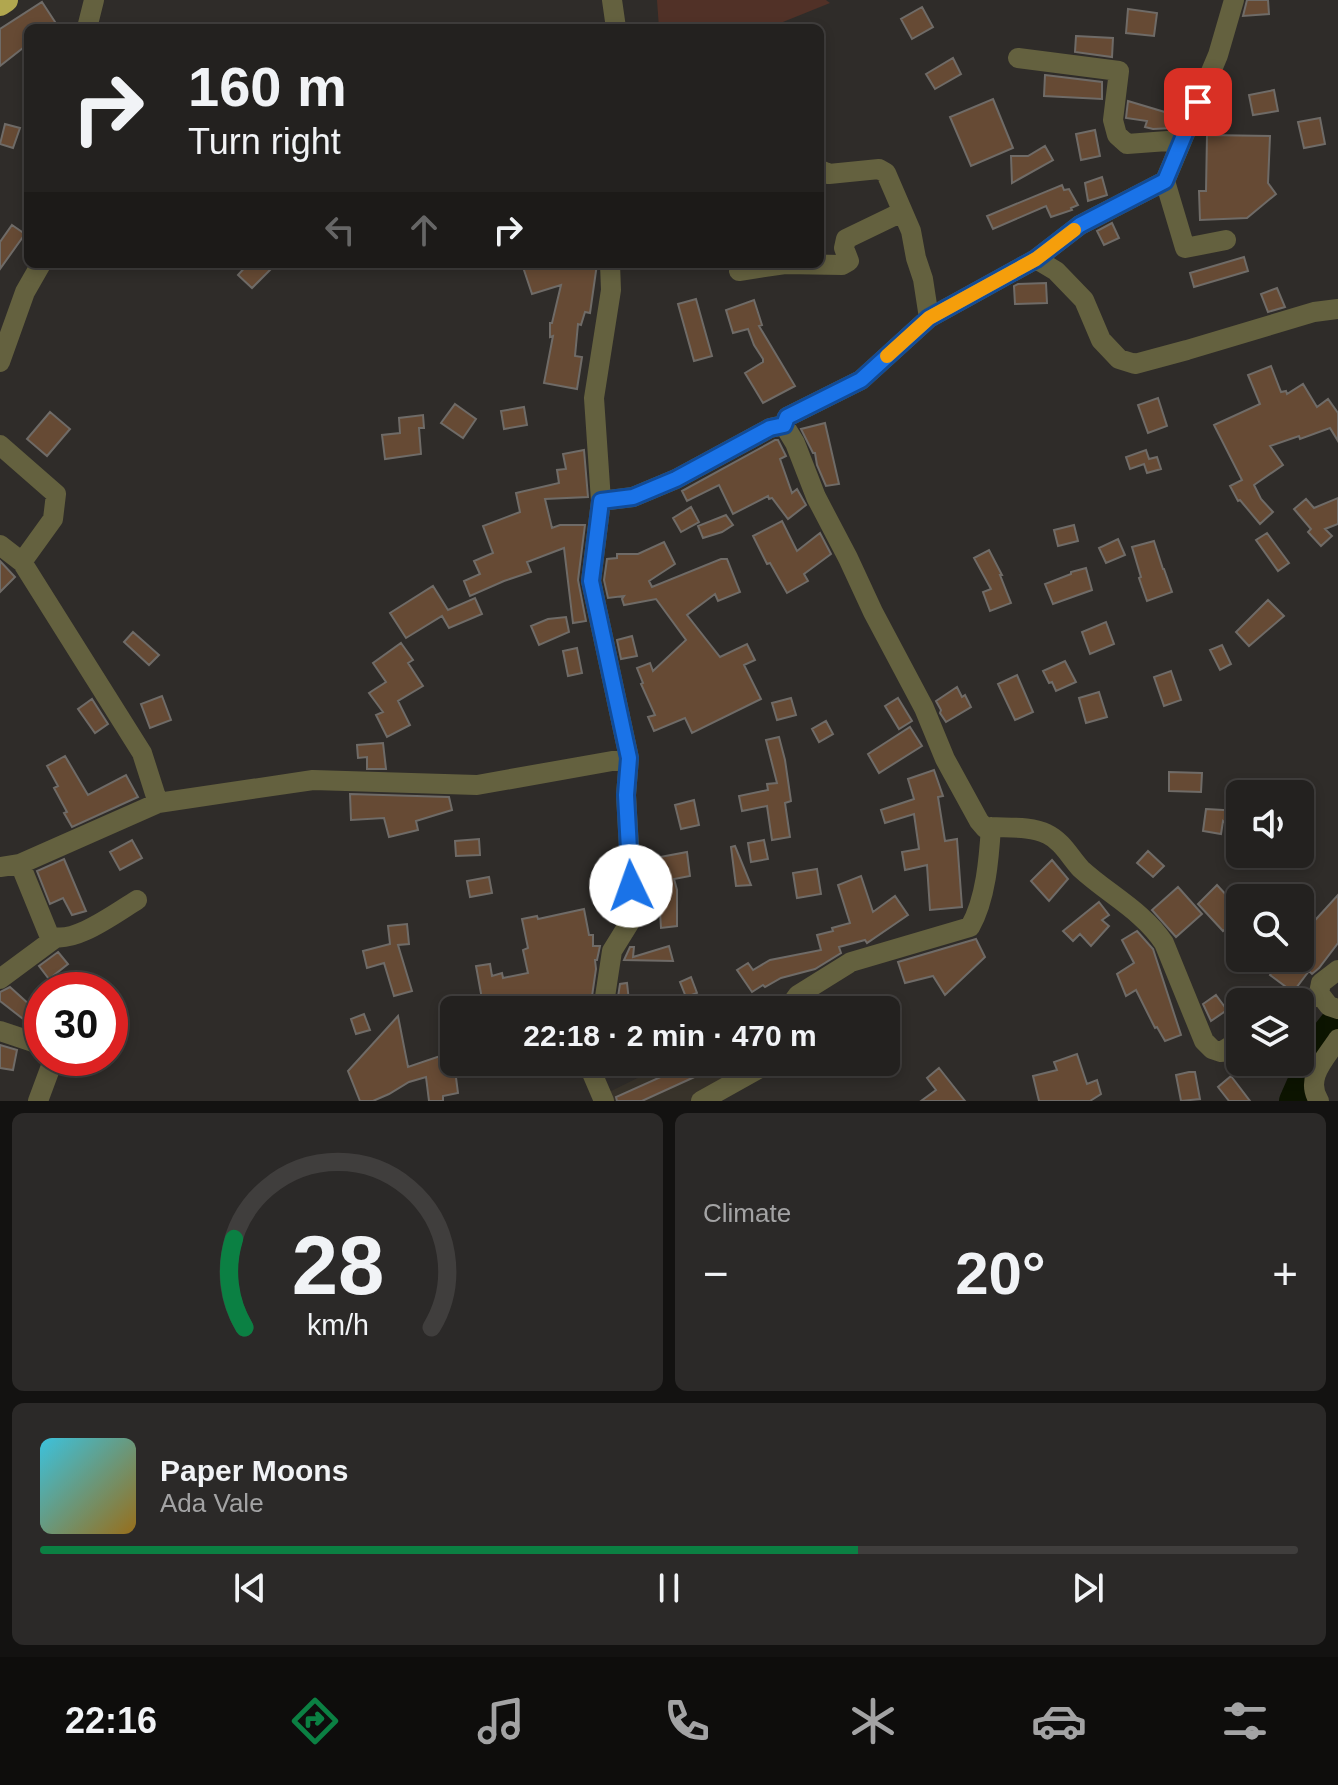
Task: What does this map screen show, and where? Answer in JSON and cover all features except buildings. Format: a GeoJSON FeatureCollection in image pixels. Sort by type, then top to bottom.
{"type":"FeatureCollection","features":[{"type":"Feature","properties":{"kind":"highway"},"geometry":{"type":"LineString","coordinates":[[0,4],[6,0]]}},
{"type":"Feature","properties":{"kind":"street"},"geometry":{"type":"LineString","coordinates":[[88,24],[94,0]]}},
{"type":"Feature","properties":{"kind":"street"},"geometry":{"type":"LineString","coordinates":[[612,0],[615,24]]}},
{"type":"Feature","properties":{"kind":"street"},"geometry":{"type":"LineString","coordinates":[[1226,240],[1185,248],[1165,181],[1218,55],[1234,0]]}},
{"type":"Feature","properties":{"kind":"street"},"geometry":{"type":"LineString","coordinates":[[1018,58],[1119,71],[1113,120],[1117,135],[1127,144],[1181,140]]}},
{"type":"Feature","properties":{"kind":"street"},"geometry":{"type":"LineString","coordinates":[[824,172],[829,174],[879,169],[886,173],[911,231],[929,318]]}},
{"type":"Feature","properties":{"kind":"street"},"geometry":{"type":"LineString","coordinates":[[784,425],[787,417],[861,380],[929,318],[1036,259],[1080,225],[1165,181]]}},
{"type":"Feature","properties":{"kind":"street"},"geometry":{"type":"LineString","coordinates":[[824,265],[842,265],[849,261],[844,248],[846,239],[902,212]]}},
{"type":"Feature","properties":{"kind":"street"},"geometry":{"type":"LineString","coordinates":[[1036,259],[1056,271],[1084,300],[1101,340],[1119,359],[1135,364],[1314,312],[1338,309]]}},
{"type":"Feature","properties":{"kind":"street"},"geometry":{"type":"LineString","coordinates":[[0,362],[25,292],[39,268]]}},
{"type":"Feature","properties":{"kind":"street"},"geometry":{"type":"LineString","coordinates":[[605,996],[612,951],[633,917],[626,795],[629,758],[591,581],[601,501],[594,398],[611,290],[610,268]]}},
{"type":"Feature","properties":{"kind":"street"},"geometry":{"type":"LineString","coordinates":[[739,271],[759,268]]}},
{"type":"Feature","properties":{"kind":"street"},"geometry":{"type":"LineString","coordinates":[[601,501],[633,497],[676,479],[770,428],[784,425]]}},
{"type":"Feature","properties":{"kind":"street"},"geometry":{"type":"LineString","coordinates":[[784,425],[795,443],[816,497],[924,708],[945,759],[979,821],[985,828],[1032,830],[1047,834],[1081,868],[1118,897],[1164,943],[1204,1041],[1212,1049],[1221,1052],[1226,1049]]}},
{"type":"Feature","properties":{"kind":"street"},"geometry":{"type":"LineString","coordinates":[[0,445],[56,494],[53,519],[22,562]]}},
{"type":"Feature","properties":{"kind":"street"},"geometry":{"type":"LineString","coordinates":[[1,548],[22,562],[142,753],[158,803]]}},
{"type":"Feature","properties":{"kind":"street"},"geometry":{"type":"LineString","coordinates":[[54,939],[10,865],[158,803],[313,780],[477,785],[629,758]]}},
{"type":"Feature","properties":{"kind":"street"},"geometry":{"type":"LineString","coordinates":[[797,996],[851,962],[970,927],[979,905],[989,859],[991,827]]}},
{"type":"Feature","properties":{"kind":"street"},"geometry":{"type":"LineString","coordinates":[[0,979],[54,939],[77,936],[137,900]]}},
{"type":"Feature","properties":{"kind":"street"},"geometry":{"type":"LineString","coordinates":[[1328,1003],[1321,983],[1338,970]]}},
{"type":"Feature","properties":{"kind":"street"},"geometry":{"type":"LineString","coordinates":[[0,1031],[24,1039]]}},
{"type":"Feature","properties":{"kind":"street"},"geometry":{"type":"LineString","coordinates":[[1319,1101],[1313,1091],[1313,1077],[1338,1039]]}},
{"type":"Feature","properties":{"kind":"street"},"geometry":{"type":"LineString","coordinates":[[38,1101],[47,1076]]}},
{"type":"Feature","properties":{"kind":"street"},"geometry":{"type":"LineString","coordinates":[[593,1076],[604,1101]]}},
{"type":"Feature","properties":{"kind":"street"},"geometry":{"type":"LineString","coordinates":[[701,1101],[746,1076]]}},
{"type":"Feature","properties":{"kind":"shaded area"},"geometry":{"type":"Polygon","coordinates":[[[657,0],[826,0],[830,3],[778,24],[659,24],[657,0]]]}},
{"type":"Feature","properties":{"kind":"shaded area"},"geometry":{"type":"Polygon","coordinates":[[[642,1076],[739,1076],[694,1101],[610,1101],[607,1093],[642,1076]]]}},
{"type":"Feature","properties":{"kind":"waterway"},"geometry":{"type":"LineString","coordinates":[[1294,1101],[1320,1042],[1338,1019]]}},
{"type":"Feature","properties":{"kind":"slow traffic"},"geometry":{"type":"LineString","coordinates":[[887,356],[929,318],[1036,259],[1074,230]]}},
{"type":"Feature","properties":{"kind":"route"},"geometry":{"type":"LineString","coordinates":[[631,886],[626,795],[629,758],[591,581],[601,501],[633,497],[676,479],[770,428],[784,425],[787,417],[861,380],[929,318],[1036,259],[1080,225],[1165,181],[1198,102]]}}]}
